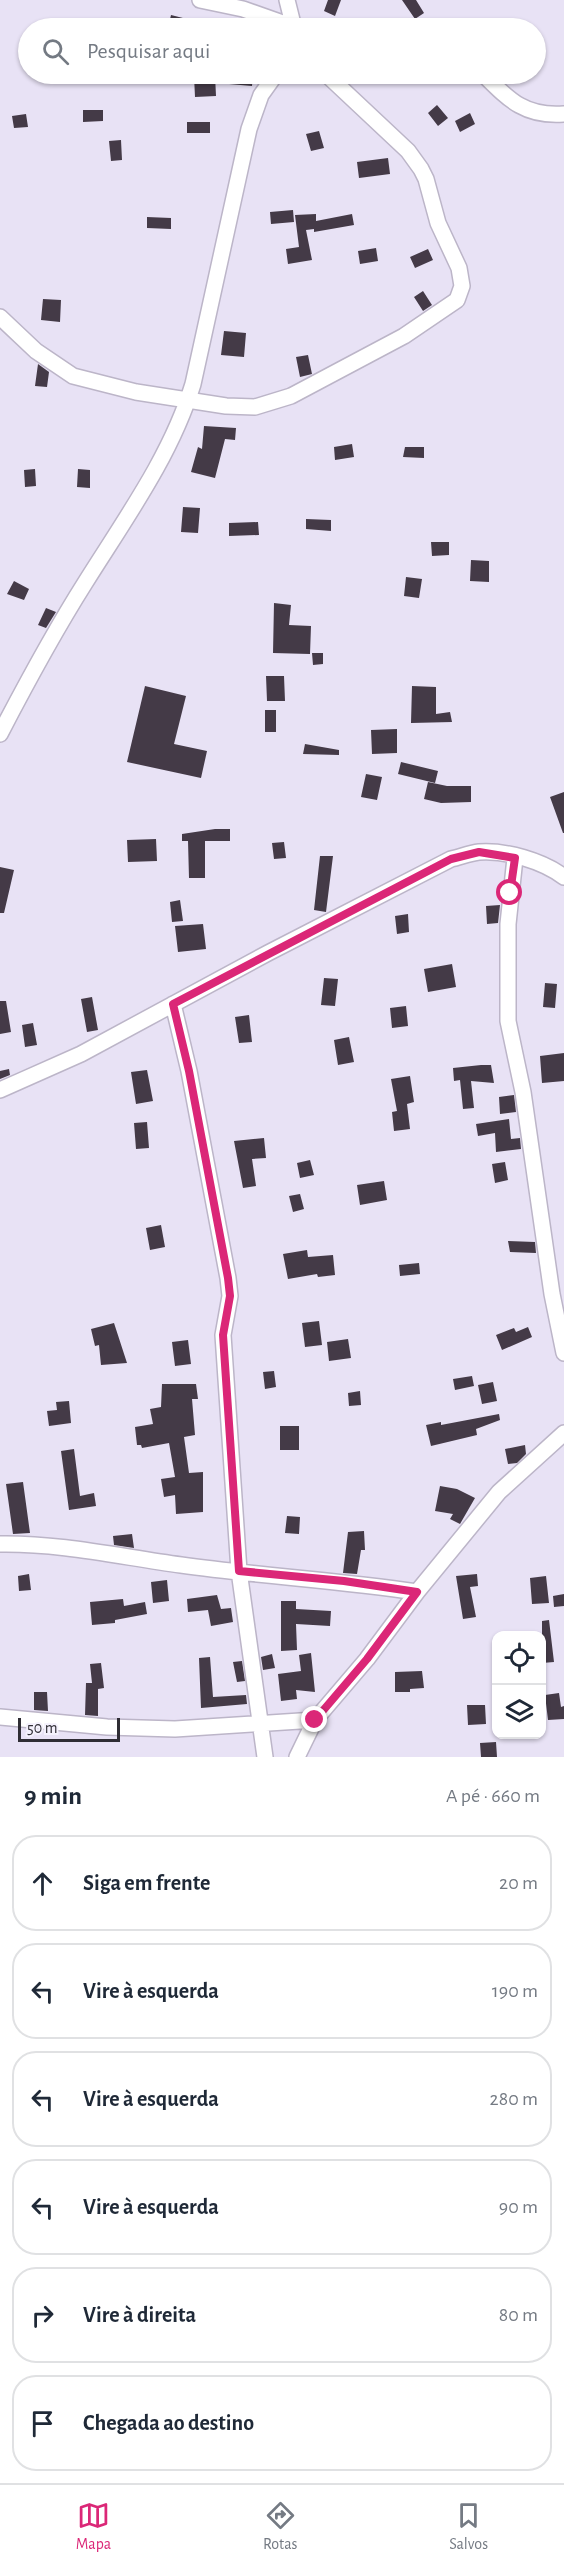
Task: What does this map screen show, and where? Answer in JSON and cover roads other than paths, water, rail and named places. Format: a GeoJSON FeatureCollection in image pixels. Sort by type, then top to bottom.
{"type":"FeatureCollection","features":[{"type":"Feature","properties":{"kind":"street"},"geometry":{"type":"LineString","coordinates":[[200,0],[243,9],[267,18]]}},
{"type":"Feature","properties":{"kind":"street"},"geometry":{"type":"LineString","coordinates":[[287,0],[292,18]]}},
{"type":"Feature","properties":{"kind":"street"},"geometry":{"type":"LineString","coordinates":[[0,734],[59,623],[172,441],[189,399],[249,129],[261,95],[269,84]]}},
{"type":"Feature","properties":{"kind":"street"},"geometry":{"type":"LineString","coordinates":[[0,317],[36,351],[73,376],[136,392],[226,406],[255,406],[291,396],[404,336],[457,300],[462,285],[455,257],[438,223],[421,169],[408,151],[337,84]]}},
{"type":"Feature","properties":{"kind":"street"},"geometry":{"type":"LineString","coordinates":[[494,84],[513,102],[533,113],[564,114]]}},
{"type":"Feature","properties":{"kind":"street"},"geometry":{"type":"LineString","coordinates":[[0,1090],[81,1054],[451,859],[479,852],[548,866],[564,877]]}},
{"type":"Feature","properties":{"kind":"street"},"geometry":{"type":"LineString","coordinates":[[515,858],[510,893],[507,1021],[523,1092],[554,1305],[564,1353]]}},
{"type":"Feature","properties":{"kind":"street"},"geometry":{"type":"LineString","coordinates":[[173,1004],[189,1071],[228,1278],[230,1296],[223,1335],[239,1571],[265,1757]]}},
{"type":"Feature","properties":{"kind":"street"},"geometry":{"type":"LineString","coordinates":[[297,1757],[315,1720],[367,1659],[417,1592],[499,1492],[564,1433]]}},
{"type":"Feature","properties":{"kind":"street"},"geometry":{"type":"LineString","coordinates":[[0,1544],[85,1550],[417,1592]]}},
{"type":"Feature","properties":{"kind":"street"},"geometry":{"type":"LineString","coordinates":[[0,1717],[107,1727],[153,1728],[315,1720]]}}]}
